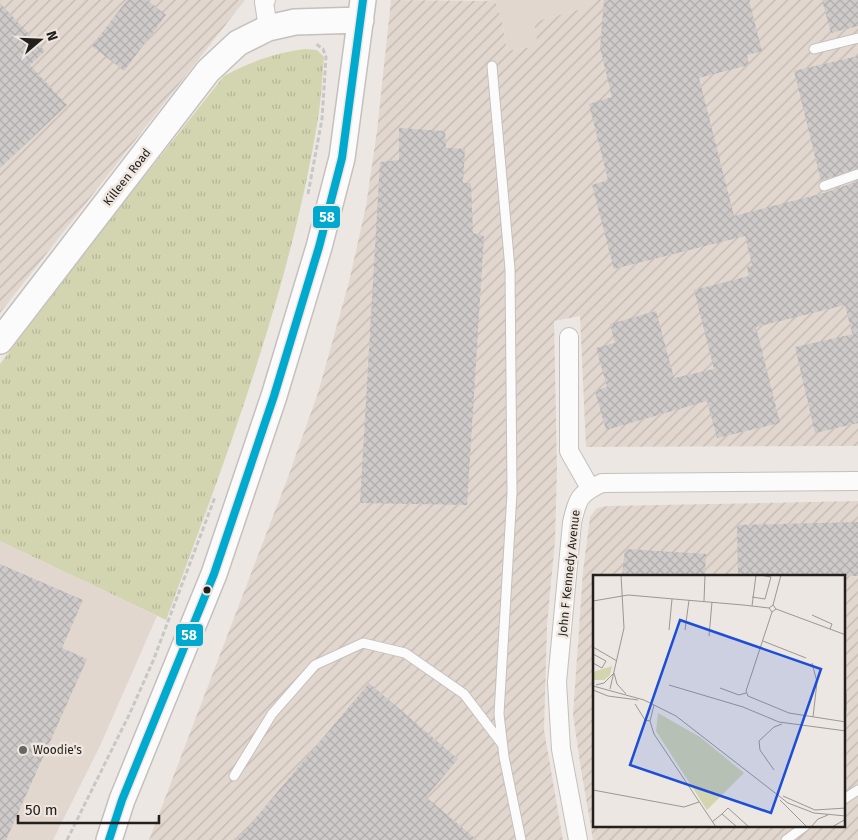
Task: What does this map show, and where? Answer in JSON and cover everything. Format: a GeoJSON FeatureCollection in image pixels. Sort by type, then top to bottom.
{"type":"FeatureCollection","features":[{"type":"Feature","properties":{"kind":"main road","name":"Killeen Road"},"geometry":{"type":"LineString","coordinates":[[0,341],[208,71],[238,43],[268,28],[362,10]]}},
{"type":"Feature","properties":{"kind":"main road"},"geometry":{"type":"LineString","coordinates":[[108,840],[122,800],[214,574],[274,396],[319,248],[342,158],[362,10]]}},
{"type":"Feature","properties":{"kind":"main road"},"geometry":{"type":"LineString","coordinates":[[99,840],[122,800]]}},
{"type":"Feature","properties":{"kind":"main road"},"geometry":{"type":"LineString","coordinates":[[116,840],[122,800]]}},
{"type":"Feature","properties":{"kind":"street"},"geometry":{"type":"LineString","coordinates":[[266,0],[264,2],[268,28]]}},
{"type":"Feature","properties":{"kind":"street"},"geometry":{"type":"LineString","coordinates":[[569,337],[569,451],[590,488],[602,483],[858,481]]}},
{"type":"Feature","properties":{"kind":"street","name":"John F Kennedy Avenue"},"geometry":{"type":"LineString","coordinates":[[578,840],[562,749],[558,682],[572,524],[577,501],[590,488]]}},
{"type":"Feature","properties":{"kind":"lane"},"geometry":{"type":"LineString","coordinates":[[814,49],[858,38]]}},
{"type":"Feature","properties":{"kind":"lane"},"geometry":{"type":"LineString","coordinates":[[492,66],[510,269],[512,493],[499,714],[502,744],[521,840]]}},
{"type":"Feature","properties":{"kind":"lane"},"geometry":{"type":"LineString","coordinates":[[824,186],[858,174]]}},
{"type":"Feature","properties":{"kind":"lane"},"geometry":{"type":"LineString","coordinates":[[234,776],[272,714],[315,665],[364,643],[405,653],[464,694],[502,744]]}},
{"type":"Feature","properties":{"kind":"lane"},"geometry":{"type":"LineString","coordinates":[[846,799],[858,790]]}},
{"type":"Feature","properties":{"kind":"lane"},"geometry":{"type":"LineString","coordinates":[[786,840],[802,828]]}},
{"type":"Feature","properties":{"kind":"path"},"geometry":{"type":"LineString","coordinates":[[308,196],[322,119],[326,57],[323,49],[313,42]]}},
{"type":"Feature","properties":{"kind":"path"},"geometry":{"type":"LineString","coordinates":[[67,840],[145,679],[216,494]]}},
{"type":"Feature","properties":{"kind":"shaded area"},"geometry":{"type":"Polygon","coordinates":[[[0,0],[245,0],[0,313],[0,0]]]}},
{"type":"Feature","properties":{"kind":"shaded area"},"geometry":{"type":"Polygon","coordinates":[[[391,0],[495,1],[502,20],[507,51],[538,46],[534,22],[585,8],[591,0],[858,0],[858,446],[586,447],[580,316],[554,321],[557,470],[555,541],[547,625],[544,730],[563,840],[149,840],[288,477],[318,393],[349,282],[366,206],[377,131],[391,0]]]}},
{"type":"Feature","properties":{"kind":"shaded area"},"geometry":{"type":"Polygon","coordinates":[[[479,0],[591,0],[585,8],[534,22],[539,46],[507,51],[502,20],[495,1],[479,0]]]}},
{"type":"Feature","properties":{"kind":"shaded area"},"geometry":{"type":"Polygon","coordinates":[[[858,501],[858,840],[593,840],[573,715],[583,571],[590,517],[597,508],[608,506],[858,501]]]}},
{"type":"Feature","properties":{"kind":"shaded area"},"geometry":{"type":"Polygon","coordinates":[[[0,541],[157,616],[100,746],[53,840],[0,840],[0,541]]]}},
{"type":"Feature","properties":{"kind":"green space"},"geometry":{"type":"Polygon","coordinates":[[[306,49],[317,50],[324,57],[322,83],[320,108],[305,189],[290,252],[253,376],[166,620],[0,541],[0,364],[224,76],[264,58],[306,49]]]}},
{"type":"Feature","properties":{"kind":"building"},"geometry":{"type":"Polygon","coordinates":[[[127,0],[147,0],[166,15],[124,71],[92,46],[127,0]]]}},
{"type":"Feature","properties":{"kind":"building"},"geometry":{"type":"Polygon","coordinates":[[[604,0],[749,0],[762,51],[747,55],[749,65],[699,78],[734,216],[824,193],[858,181],[858,333],[852,333],[845,305],[756,327],[780,423],[717,438],[707,401],[606,430],[595,391],[607,387],[596,348],[615,343],[610,324],[656,311],[674,378],[714,369],[694,290],[749,276],[747,267],[752,265],[745,236],[614,269],[592,185],[608,180],[589,104],[612,97],[600,48],[604,0]]]}},
{"type":"Feature","properties":{"kind":"building"},"geometry":{"type":"Polygon","coordinates":[[[822,0],[858,0],[858,26],[831,33],[822,0]]]}},
{"type":"Feature","properties":{"kind":"building"},"geometry":{"type":"Polygon","coordinates":[[[0,3],[45,51],[30,65],[67,105],[0,168],[0,3]]]}},
{"type":"Feature","properties":{"kind":"building"},"geometry":{"type":"Polygon","coordinates":[[[858,56],[858,168],[821,181],[794,71],[858,56]]]}},
{"type":"Feature","properties":{"kind":"building"},"geometry":{"type":"Polygon","coordinates":[[[399,128],[445,131],[446,148],[465,149],[463,183],[471,183],[473,233],[484,236],[467,505],[360,503],[380,162],[399,160],[399,128]]]}},
{"type":"Feature","properties":{"kind":"building"},"geometry":{"type":"Polygon","coordinates":[[[858,333],[858,423],[815,433],[795,347],[858,333]]]}},
{"type":"Feature","properties":{"kind":"building"},"geometry":{"type":"Polygon","coordinates":[[[858,522],[858,576],[738,575],[737,525],[858,522]]]}},
{"type":"Feature","properties":{"kind":"building"},"geometry":{"type":"Polygon","coordinates":[[[625,549],[706,554],[705,575],[622,575],[625,549]]]}},
{"type":"Feature","properties":{"kind":"building","name":"Woodie's"},"geometry":{"type":"Polygon","coordinates":[[[0,564],[83,600],[62,648],[87,659],[6,840],[0,840],[0,564]]]}},
{"type":"Feature","properties":{"kind":"building"},"geometry":{"type":"Polygon","coordinates":[[[369,683],[458,759],[426,797],[477,840],[237,840],[369,683]]]}},
{"type":"Feature","properties":{"kind":"transit line","name":"58"},"geometry":{"type":"LineString","coordinates":[[109,840],[122,800],[214,574],[274,396],[319,247],[342,158],[363,0]]}},
{"type":"Feature","properties":{"kind":"place","name":"Woodie's"},"geometry":{"type":"Point","coordinates":[23,750]}}]}
